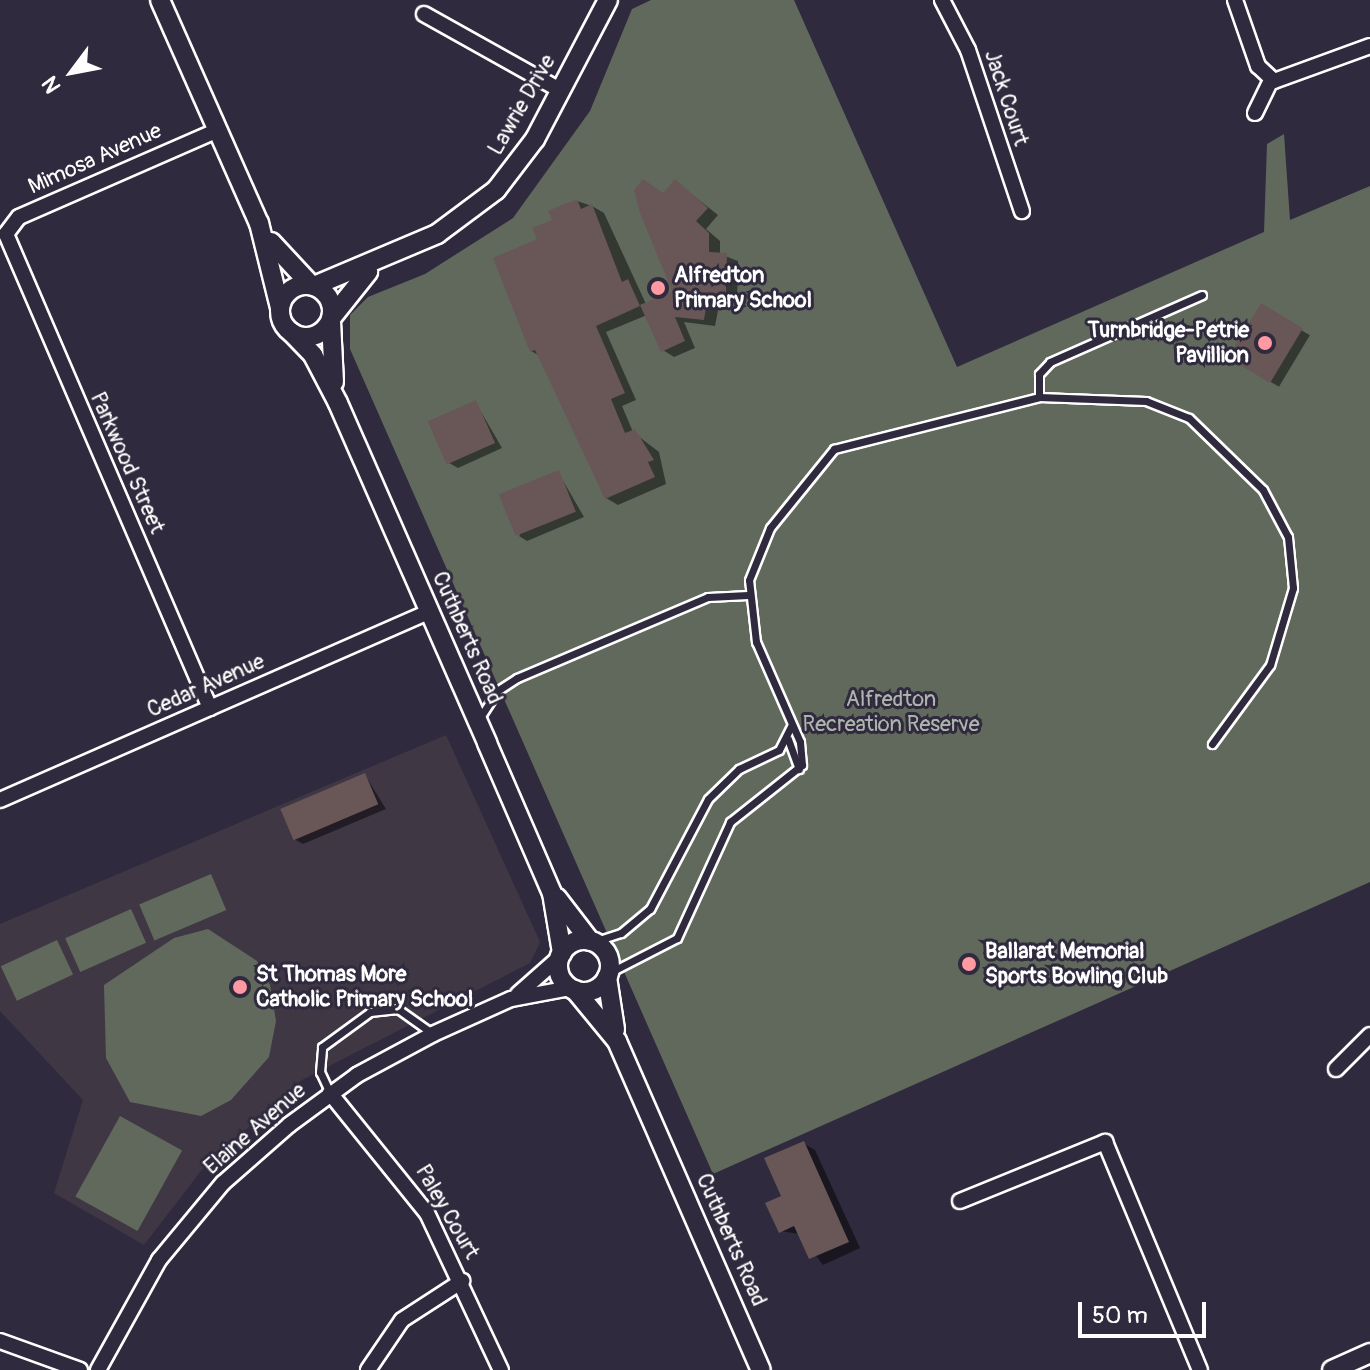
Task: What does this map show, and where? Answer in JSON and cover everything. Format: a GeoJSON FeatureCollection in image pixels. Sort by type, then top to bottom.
{"type":"FeatureCollection","features":[{"type":"Feature","properties":{"kind":"street"},"geometry":{"type":"LineString","coordinates":[[160,0],[259,223],[280,308],[291,332],[316,335],[331,319],[329,298],[313,285],[259,223]]}},
{"type":"Feature","properties":{"kind":"street","name":"Lawrie Drive"},"geometry":{"type":"LineString","coordinates":[[313,285],[375,264],[455,224],[487,198],[528,150],[608,0]]}},
{"type":"Feature","properties":{"kind":"street","name":"Jack Court"},"geometry":{"type":"LineString","coordinates":[[942,0],[976,73],[1022,211]]}},
{"type":"Feature","properties":{"kind":"street"},"geometry":{"type":"LineString","coordinates":[[1235,0],[1254,58],[1271,80]]}},
{"type":"Feature","properties":{"kind":"street"},"geometry":{"type":"LineString","coordinates":[[424,14],[560,90]]}},
{"type":"Feature","properties":{"kind":"street"},"geometry":{"type":"LineString","coordinates":[[1271,80],[1291,80],[1370,46]]}},
{"type":"Feature","properties":{"kind":"street"},"geometry":{"type":"LineString","coordinates":[[1255,113],[1271,80]]}},
{"type":"Feature","properties":{"kind":"street","name":"Mimosa Avenue"},"geometry":{"type":"LineString","coordinates":[[3,234],[19,217],[216,131]]}},
{"type":"Feature","properties":{"kind":"street","name":"Parkwood Street"},"geometry":{"type":"LineString","coordinates":[[3,234],[210,708]]}},
{"type":"Feature","properties":{"kind":"street","name":"Lawrie Drive"},"geometry":{"type":"LineString","coordinates":[[331,319],[375,264]]}},
{"type":"Feature","properties":{"kind":"street"},"geometry":{"type":"LineString","coordinates":[[280,308],[290,289],[313,285]]}},
{"type":"Feature","properties":{"kind":"street","name":"Cuthberts Road"},"geometry":{"type":"LineString","coordinates":[[331,319],[338,403]]}},
{"type":"Feature","properties":{"kind":"street","name":"Cuthberts Road"},"geometry":{"type":"LineString","coordinates":[[291,332],[317,361],[338,403],[478,722],[552,893],[561,955]]}},
{"type":"Feature","properties":{"kind":"street","name":"Cedar Avenue"},"geometry":{"type":"LineString","coordinates":[[0,800],[429,612]]}},
{"type":"Feature","properties":{"kind":"street","name":"Cuthberts Road"},"geometry":{"type":"LineString","coordinates":[[552,893],[591,941]]}},
{"type":"Feature","properties":{"kind":"street"},"geometry":{"type":"LineString","coordinates":[[591,941],[608,956],[608,975],[594,990],[573,989],[559,973],[561,955],[591,941]]}},
{"type":"Feature","properties":{"kind":"street","name":"Elaine Avenue"},"geometry":{"type":"LineString","coordinates":[[511,999],[561,955]]}},
{"type":"Feature","properties":{"kind":"street","name":"Cuthberts Road"},"geometry":{"type":"LineString","coordinates":[[608,975],[617,1041],[761,1370]]}},
{"type":"Feature","properties":{"kind":"street","name":"Cuthberts Road"},"geometry":{"type":"LineString","coordinates":[[573,989],[617,1041]]}},
{"type":"Feature","properties":{"kind":"street","name":"Elaine Avenue"},"geometry":{"type":"LineString","coordinates":[[98,1370],[159,1260],[223,1183],[330,1093],[433,1034],[511,999],[573,989]]}},
{"type":"Feature","properties":{"kind":"street"},"geometry":{"type":"LineString","coordinates":[[1336,1069],[1370,1035]]}},
{"type":"Feature","properties":{"kind":"street","name":"Paley Court"},"geometry":{"type":"LineString","coordinates":[[330,1093],[412,1188],[462,1281],[501,1370]]}},
{"type":"Feature","properties":{"kind":"street"},"geometry":{"type":"LineString","coordinates":[[960,1201],[1105,1142],[1200,1370]]}},
{"type":"Feature","properties":{"kind":"street"},"geometry":{"type":"LineString","coordinates":[[368,1370],[402,1320],[462,1281]]}},
{"type":"Feature","properties":{"kind":"street"},"geometry":{"type":"LineString","coordinates":[[0,1341],[80,1370]]}},
{"type":"Feature","properties":{"kind":"street"},"geometry":{"type":"LineString","coordinates":[[1338,1369],[1370,1353]]}},
{"type":"Feature","properties":{"kind":"lane"},"geometry":{"type":"LineString","coordinates":[[1039,397],[1039,374],[1050,362],[1202,295]]}},
{"type":"Feature","properties":{"kind":"lane"},"geometry":{"type":"LineString","coordinates":[[608,975],[677,938],[730,822],[799,769],[804,756],[756,642],[748,595],[770,528],[834,449],[1039,397],[1146,401],[1189,418],[1263,490],[1288,537],[1293,588],[1277,648],[1246,704],[1212,744]]}},
{"type":"Feature","properties":{"kind":"lane"},"geometry":{"type":"LineString","coordinates":[[478,722],[497,691],[517,678],[708,597],[748,595]]}},
{"type":"Feature","properties":{"kind":"lane"},"geometry":{"type":"LineString","coordinates":[[791,723],[788,739],[799,769]]}},
{"type":"Feature","properties":{"kind":"lane"},"geometry":{"type":"LineString","coordinates":[[591,941],[618,935],[646,914],[708,799],[788,739]]}},
{"type":"Feature","properties":{"kind":"lane"},"geometry":{"type":"LineString","coordinates":[[330,1093],[319,1067],[322,1047],[370,1012],[403,1011],[433,1034]]}},
{"type":"Feature","properties":{"kind":"shaded area","name":"St Thomas More Catholic Primary School"},"geometry":{"type":"Polygon","coordinates":[[[446,735],[540,942],[530,963],[302,1080],[204,1167],[144,1245],[54,1193],[83,1100],[0,1011],[0,924],[446,735]]]}},
{"type":"Feature","properties":{"kind":"green space","name":"Alfredton Recreation Reserve"},"geometry":{"type":"Polygon","coordinates":[[[651,0],[794,0],[957,367],[1264,232],[1267,144],[1284,134],[1290,220],[1370,186],[1370,882],[713,1174],[350,349],[350,315],[368,297],[425,274],[513,218],[590,111],[632,9],[651,0]]]}},
{"type":"Feature","properties":{"kind":"green space"},"geometry":{"type":"Polygon","coordinates":[[[211,874],[226,910],[154,940],[139,904],[211,874]]]}},
{"type":"Feature","properties":{"kind":"green space"},"geometry":{"type":"Polygon","coordinates":[[[131,909],[146,943],[80,972],[65,938],[131,909]]]}},
{"type":"Feature","properties":{"kind":"green space"},"geometry":{"type":"Polygon","coordinates":[[[208,929],[257,961],[270,985],[276,1021],[269,1057],[231,1100],[201,1116],[130,1102],[106,1058],[104,985],[174,938],[208,929]]]}},
{"type":"Feature","properties":{"kind":"green space"},"geometry":{"type":"Polygon","coordinates":[[[57,940],[73,974],[17,1001],[1,966],[57,940]]]}},
{"type":"Feature","properties":{"kind":"green space"},"geometry":{"type":"Polygon","coordinates":[[[120,1116],[182,1150],[137,1231],[75,1196],[120,1116]]]}},
{"type":"Feature","properties":{"kind":"building"},"geometry":{"type":"Polygon","coordinates":[[[643,179],[663,193],[675,179],[708,208],[696,221],[709,233],[709,252],[727,253],[726,296],[708,295],[704,320],[675,317],[685,341],[661,352],[640,305],[672,291],[640,213],[634,190],[643,179]]]}},
{"type":"Feature","properties":{"kind":"building"},"geometry":{"type":"Polygon","coordinates":[[[577,199],[581,209],[592,204],[622,282],[628,279],[640,306],[596,326],[625,393],[611,399],[625,433],[635,429],[654,460],[648,462],[655,477],[605,499],[535,350],[530,352],[493,258],[537,239],[532,228],[552,220],[548,211],[577,199]]]}},
{"type":"Feature","properties":{"kind":"building","name":"Turnbridge-Petrie Pavillion"},"geometry":{"type":"Polygon","coordinates":[[[1261,303],[1303,328],[1270,383],[1228,358],[1261,303]]]}},
{"type":"Feature","properties":{"kind":"building"},"geometry":{"type":"Polygon","coordinates":[[[476,400],[495,443],[447,464],[428,422],[476,400]]]}},
{"type":"Feature","properties":{"kind":"building"},"geometry":{"type":"Polygon","coordinates":[[[559,470],[576,512],[516,536],[499,494],[559,470]]]}},
{"type":"Feature","properties":{"kind":"building"},"geometry":{"type":"Polygon","coordinates":[[[365,773],[378,804],[294,840],[280,809],[365,773]]]}},
{"type":"Feature","properties":{"kind":"building"},"geometry":{"type":"Polygon","coordinates":[[[804,1141],[849,1242],[809,1259],[794,1226],[779,1233],[765,1203],[781,1196],[764,1158],[804,1141]]]}},
{"type":"Feature","properties":{"kind":"place","name":"Alfredton Primary School"},"geometry":{"type":"Point","coordinates":[658,288]}},
{"type":"Feature","properties":{"kind":"place","name":"Turnbridge-Petrie Pavillion"},"geometry":{"type":"Point","coordinates":[1265,343]}},
{"type":"Feature","properties":{"kind":"place","name":"Ballarat Memorial Sports Bowling Club"},"geometry":{"type":"Point","coordinates":[969,964]}},
{"type":"Feature","properties":{"kind":"place","name":"St Thomas More Catholic Primary School"},"geometry":{"type":"Point","coordinates":[240,987]}}]}
